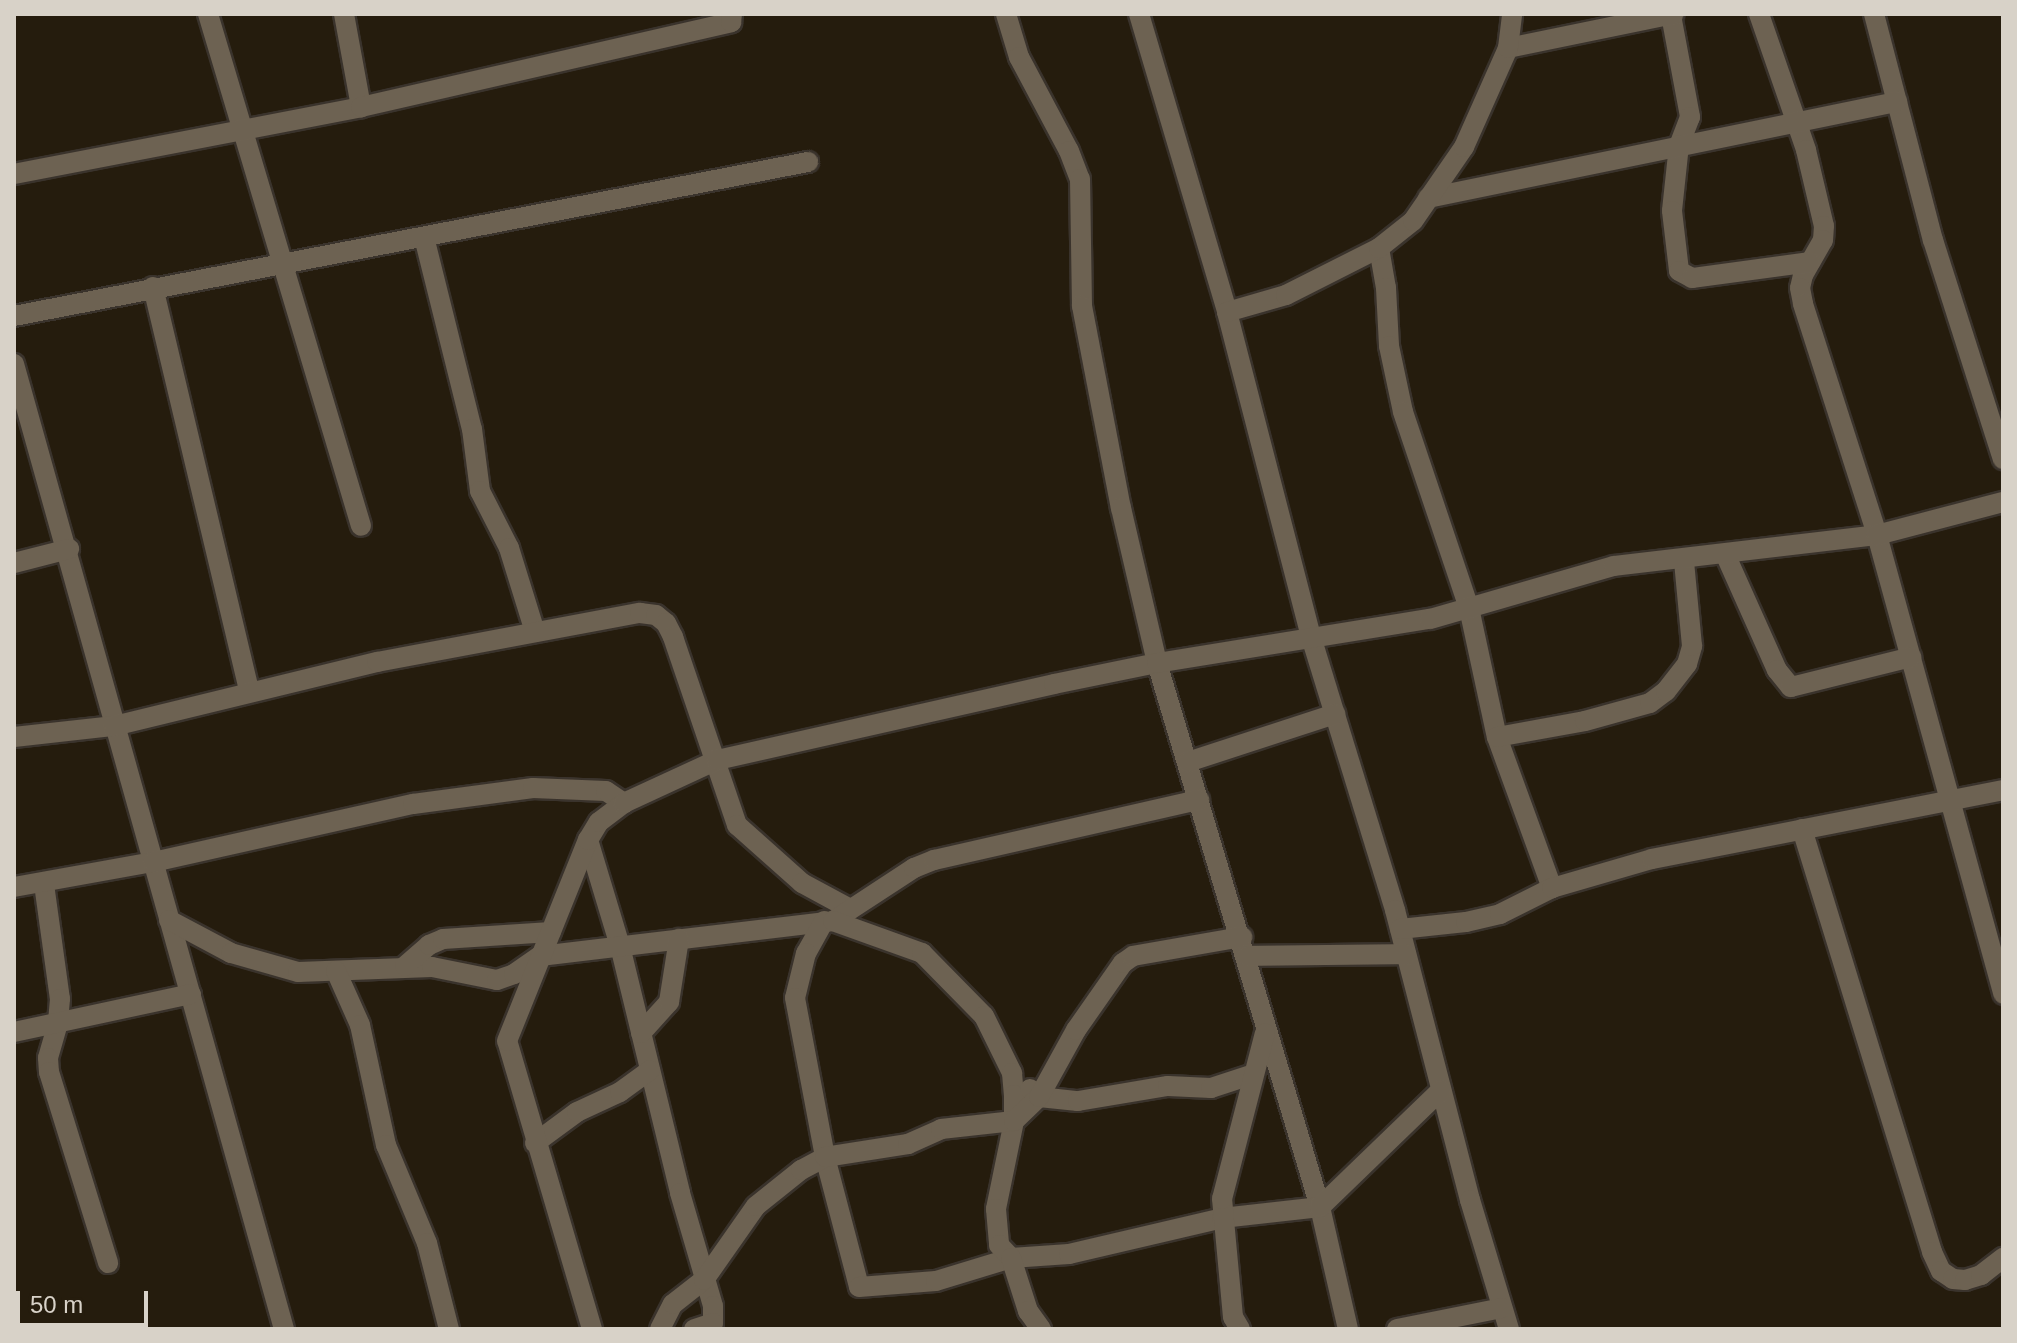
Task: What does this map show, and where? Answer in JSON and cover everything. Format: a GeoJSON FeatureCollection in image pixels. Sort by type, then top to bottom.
{"type":"FeatureCollection","features":[{"type":"Feature","properties":{"kind":"street"},"geometry":{"type":"LineString","coordinates":[[208,14],[361,526]]}},
{"type":"Feature","properties":{"kind":"street"},"geometry":{"type":"LineString","coordinates":[[344,14],[361,107]]}},
{"type":"Feature","properties":{"kind":"street"},"geometry":{"type":"LineString","coordinates":[[14,174],[361,107],[731,22],[732,14]]}},
{"type":"Feature","properties":{"kind":"street"},"geometry":{"type":"LineString","coordinates":[[1006,14],[1019,57],[1069,151],[1080,179],[1082,306],[1121,508],[1157,663],[1244,947],[1265,1033],[1320,1207],[1344,1328]]}},
{"type":"Feature","properties":{"kind":"street"},"geometry":{"type":"LineString","coordinates":[[1139,14],[1227,312],[1312,640],[1400,929],[1441,1090],[1509,1329]]}},
{"type":"Feature","properties":{"kind":"street"},"geometry":{"type":"LineString","coordinates":[[1227,312],[1286,295],[1379,248],[1413,221],[1464,147],[1508,48],[1512,14]]}},
{"type":"Feature","properties":{"kind":"street"},"geometry":{"type":"LineString","coordinates":[[1508,48],[1672,14],[1690,117],[1679,145],[1672,211],[1677,261],[1683,275],[1692,278],[1810,262]]}},
{"type":"Feature","properties":{"kind":"street"},"geometry":{"type":"LineString","coordinates":[[1759,14],[1806,150],[1824,226],[1823,240],[1800,288],[1803,304],[1877,535],[2003,994]]}},
{"type":"Feature","properties":{"kind":"street"},"geometry":{"type":"LineString","coordinates":[[1874,14],[1933,240],[2003,459]]}},
{"type":"Feature","properties":{"kind":"street"},"geometry":{"type":"LineString","coordinates":[[1428,198],[1897,102]]}},
{"type":"Feature","properties":{"kind":"street"},"geometry":{"type":"LineString","coordinates":[[14,316],[808,162]]}},
{"type":"Feature","properties":{"kind":"street"},"geometry":{"type":"LineString","coordinates":[[424,237],[472,429],[480,491],[509,548],[535,632]]}},
{"type":"Feature","properties":{"kind":"street"},"geometry":{"type":"LineString","coordinates":[[1379,248],[1386,288],[1389,346],[1403,412],[1469,608],[1497,737],[1552,888]]}},
{"type":"Feature","properties":{"kind":"street"},"geometry":{"type":"LineString","coordinates":[[153,287],[249,691]]}},
{"type":"Feature","properties":{"kind":"street"},"geometry":{"type":"LineString","coordinates":[[14,364],[69,549],[114,726],[284,1329]]}},
{"type":"Feature","properties":{"kind":"street"},"geometry":{"type":"LineString","coordinates":[[592,1329],[507,1048],[540,956],[588,840],[599,822],[624,803],[717,760],[1157,663],[1312,640],[1469,608],[1614,566],[1684,561],[1877,535],[2003,502]]}},
{"type":"Feature","properties":{"kind":"street"},"geometry":{"type":"LineString","coordinates":[[14,563],[69,549]]}},
{"type":"Feature","properties":{"kind":"street"},"geometry":{"type":"LineString","coordinates":[[1726,556],[1777,670],[1791,687],[1911,657]]}},
{"type":"Feature","properties":{"kind":"street"},"geometry":{"type":"LineString","coordinates":[[1497,737],[1585,721],[1650,703],[1666,691],[1687,664],[1692,646],[1684,561]]}},
{"type":"Feature","properties":{"kind":"street"},"geometry":{"type":"LineString","coordinates":[[14,737],[114,726],[249,691],[535,632],[640,613],[656,615],[673,637],[717,760],[729,810],[737,825],[836,917],[915,949],[928,958],[945,979],[978,1006],[1012,1073],[1039,1097],[1078,1101],[1168,1086],[1211,1088],[1254,1074]]}},
{"type":"Feature","properties":{"kind":"street"},"geometry":{"type":"LineString","coordinates":[[1188,762],[1335,714]]}},
{"type":"Feature","properties":{"kind":"street"},"geometry":{"type":"LineString","coordinates":[[14,887],[153,862],[413,804],[518,790],[606,791],[624,803]]}},
{"type":"Feature","properties":{"kind":"street"},"geometry":{"type":"LineString","coordinates":[[1400,929],[1466,922],[1500,914],[1552,888],[1652,859],[2003,790]]}},
{"type":"Feature","properties":{"kind":"street"},"geometry":{"type":"LineString","coordinates":[[1199,800],[934,860],[914,868],[836,917],[806,953],[795,998],[825,1157],[857,1286],[936,1281],[1011,1258],[1095,1249],[1222,1218],[1320,1207],[1441,1090]]}},
{"type":"Feature","properties":{"kind":"street"},"geometry":{"type":"LineString","coordinates":[[1802,829],[1932,1252],[1941,1271],[1953,1279],[1965,1280],[1981,1275],[2003,1258]]}},
{"type":"Feature","properties":{"kind":"street"},"geometry":{"type":"LineString","coordinates":[[588,840],[620,946],[715,1318],[707,1326],[694,1329]]}},
{"type":"Feature","properties":{"kind":"street"},"geometry":{"type":"LineString","coordinates":[[44,884],[60,999],[58,1023],[50,1049],[49,1072],[108,1263]]}},
{"type":"Feature","properties":{"kind":"street"},"geometry":{"type":"LineString","coordinates":[[169,920],[231,953],[298,972],[405,966],[448,969],[497,980],[514,974],[540,956],[836,917]]}},
{"type":"Feature","properties":{"kind":"street"},"geometry":{"type":"LineString","coordinates":[[405,966],[429,945],[443,939],[551,932]]}},
{"type":"Feature","properties":{"kind":"street"},"geometry":{"type":"LineString","coordinates":[[641,1033],[669,1002],[679,939]]}},
{"type":"Feature","properties":{"kind":"street"},"geometry":{"type":"LineString","coordinates":[[660,1329],[675,1301],[704,1280],[756,1206],[778,1186],[825,1157],[908,1144],[950,1127],[1014,1121],[1039,1097],[1076,1030],[1123,963],[1133,956],[1244,947],[1406,954]]}},
{"type":"Feature","properties":{"kind":"street"},"geometry":{"type":"LineString","coordinates":[[336,971],[360,1025],[386,1145],[427,1243],[449,1329]]}},
{"type":"Feature","properties":{"kind":"street"},"geometry":{"type":"LineString","coordinates":[[14,1032],[191,994]]}},
{"type":"Feature","properties":{"kind":"street"},"geometry":{"type":"LineString","coordinates":[[1233,1325],[1222,1218],[1225,1179],[1265,1033]]}},
{"type":"Feature","properties":{"kind":"street"},"geometry":{"type":"LineString","coordinates":[[535,1143],[577,1112],[620,1092],[650,1070]]}},
{"type":"Feature","properties":{"kind":"street"},"geometry":{"type":"LineString","coordinates":[[1012,1073],[1014,1121],[996,1209],[999,1245],[1011,1258],[1028,1311],[1041,1329]]}},
{"type":"Feature","properties":{"kind":"street"},"geometry":{"type":"LineString","coordinates":[[1397,1329],[1502,1308]]}}]}
